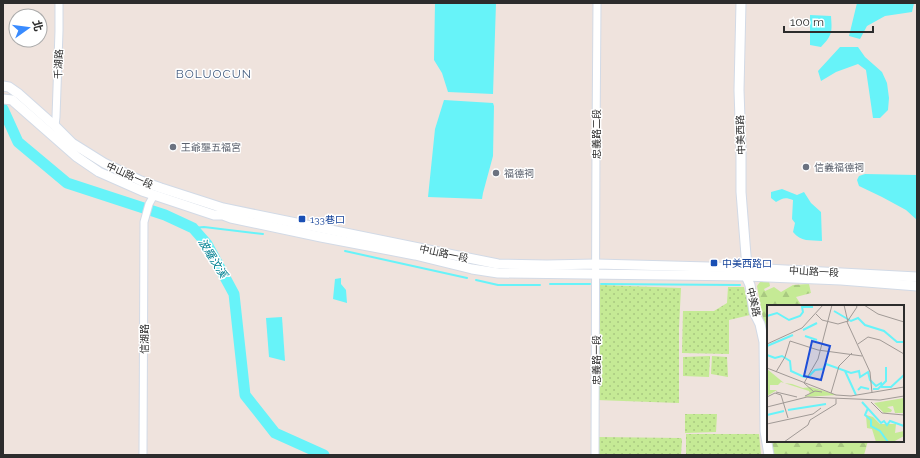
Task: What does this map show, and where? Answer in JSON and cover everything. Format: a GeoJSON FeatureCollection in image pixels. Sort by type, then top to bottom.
{"type":"FeatureCollection","features":[{"type":"Feature","properties":{"kind":"street","name":"千湖路"},"geometry":{"type":"LineString","coordinates":[[54,126],[56,117],[59,3]]}},
{"type":"Feature","properties":{"kind":"street","name":"忠義路二段"},"geometry":{"type":"LineString","coordinates":[[596,269],[597,3]]}},
{"type":"Feature","properties":{"kind":"street","name":"中美西路"},"geometry":{"type":"LineString","coordinates":[[741,3],[738,90],[741,149],[741,192],[747,272]]}},
{"type":"Feature","properties":{"kind":"street","name":"中山路一段"},"geometry":{"type":"LineString","coordinates":[[6,87],[54,126],[72,143],[104,163],[142,181],[223,208],[498,264],[548,265],[596,269]]}},
{"type":"Feature","properties":{"kind":"street","name":"中山路一段"},"geometry":{"type":"LineString","coordinates":[[7,99],[28,114],[77,157],[99,172],[142,191],[214,215],[415,255],[472,269],[498,273],[596,269],[747,272],[914,281]]}},
{"type":"Feature","properties":{"kind":"street","name":"信湖路"},"geometry":{"type":"LineString","coordinates":[[143,455],[144,222],[149,204],[154,195]]}},
{"type":"Feature","properties":{"kind":"street","name":"忠義路一段"},"geometry":{"type":"LineString","coordinates":[[596,269],[596,455]]}},
{"type":"Feature","properties":{"kind":"street","name":"中美路"},"geometry":{"type":"LineString","coordinates":[[747,272],[754,312],[760,324],[764,342],[765,432],[769,455]]}},
{"type":"Feature","properties":{"kind":"green space"},"geometry":{"type":"Polygon","coordinates":[[[769,281],[770,286],[764,289],[765,291],[774,287],[781,292],[793,285],[809,284],[811,293],[796,297],[801,305],[767,305],[767,340],[757,286],[760,282],[769,281]]]}},
{"type":"Feature","properties":{"kind":"green space"},"geometry":{"type":"Polygon","coordinates":[[[600,285],[681,288],[679,328],[679,403],[596,400],[596,344],[600,328],[600,285]]]}},
{"type":"Feature","properties":{"kind":"green space"},"geometry":{"type":"Polygon","coordinates":[[[728,287],[744,287],[750,315],[729,320],[729,354],[682,353],[683,311],[714,311],[727,303],[728,287]]]}},
{"type":"Feature","properties":{"kind":"green space"},"geometry":{"type":"Polygon","coordinates":[[[710,356],[709,377],[683,376],[683,357],[710,356]]]}},
{"type":"Feature","properties":{"kind":"green space"},"geometry":{"type":"Polygon","coordinates":[[[712,356],[727,357],[728,377],[711,374],[712,356]]]}},
{"type":"Feature","properties":{"kind":"green space"},"geometry":{"type":"Polygon","coordinates":[[[685,414],[717,414],[716,432],[685,433],[685,414]]]}},
{"type":"Feature","properties":{"kind":"green space"},"geometry":{"type":"Polygon","coordinates":[[[686,434],[759,434],[761,455],[686,455],[686,434]]]}},
{"type":"Feature","properties":{"kind":"green space"},"geometry":{"type":"Polygon","coordinates":[[[599,437],[681,438],[681,455],[598,455],[599,437]]]}},
{"type":"Feature","properties":{"kind":"green space"},"geometry":{"type":"Polygon","coordinates":[[[770,442],[868,442],[864,455],[771,455],[770,442]]]}},
{"type":"Feature","properties":{"kind":"water"},"geometry":{"type":"Polygon","coordinates":[[[435,3],[496,3],[493,94],[448,92],[442,73],[434,60],[435,3]]]}},
{"type":"Feature","properties":{"kind":"water"},"geometry":{"type":"Polygon","coordinates":[[[857,3],[914,3],[912,12],[885,16],[867,26],[860,39],[849,36],[857,3]]]}},
{"type":"Feature","properties":{"kind":"water"},"geometry":{"type":"Polygon","coordinates":[[[810,15],[831,16],[831,33],[821,47],[810,45],[810,15]]]}},
{"type":"Feature","properties":{"kind":"water"},"geometry":{"type":"Polygon","coordinates":[[[840,47],[858,47],[865,57],[882,72],[887,83],[889,98],[888,110],[880,118],[873,118],[866,70],[858,64],[836,72],[821,81],[818,71],[840,47]]]}},
{"type":"Feature","properties":{"kind":"water"},"geometry":{"type":"Polygon","coordinates":[[[444,100],[493,103],[493,156],[482,199],[428,197],[435,129],[444,100]]]}},
{"type":"Feature","properties":{"kind":"water"},"geometry":{"type":"Polygon","coordinates":[[[865,174],[917,175],[917,220],[906,210],[859,186],[857,180],[859,176],[865,174]]]}},
{"type":"Feature","properties":{"kind":"water"},"geometry":{"type":"Polygon","coordinates":[[[782,189],[797,195],[804,192],[811,203],[821,212],[822,241],[803,239],[793,232],[795,223],[792,219],[793,200],[784,198],[776,202],[771,198],[771,192],[782,189]]]}},
{"type":"Feature","properties":{"kind":"water"},"geometry":{"type":"Polygon","coordinates":[[[341,278],[341,284],[346,290],[347,303],[333,299],[335,279],[341,278]]]}},
{"type":"Feature","properties":{"kind":"water"},"geometry":{"type":"Polygon","coordinates":[[[282,317],[285,361],[269,357],[266,318],[282,317]]]}},
{"type":"Feature","properties":{"kind":"waterway","name":"波羅汶溪"},"geometry":{"type":"LineString","coordinates":[[3,109],[18,142],[67,183],[165,215],[193,228],[207,244],[234,294],[245,395],[275,433],[324,455]]}},
{"type":"Feature","properties":{"kind":"waterway"},"geometry":{"type":"LineString","coordinates":[[193,228],[204,227],[263,234]]}},
{"type":"Feature","properties":{"kind":"waterway"},"geometry":{"type":"LineString","coordinates":[[345,251],[467,278]]}},
{"type":"Feature","properties":{"kind":"waterway"},"geometry":{"type":"LineString","coordinates":[[476,280],[498,285],[540,285]]}},
{"type":"Feature","properties":{"kind":"waterway"},"geometry":{"type":"LineString","coordinates":[[550,284],[590,284]]}},
{"type":"Feature","properties":{"kind":"waterway"},"geometry":{"type":"LineString","coordinates":[[601,284],[740,285]]}},
{"type":"Feature","properties":{"kind":"place","name":"王爺壟五福宮"},"geometry":{"type":"Point","coordinates":[173,147]}},
{"type":"Feature","properties":{"kind":"place","name":"信義福德祠"},"geometry":{"type":"Point","coordinates":[806,167]}},
{"type":"Feature","properties":{"kind":"place","name":"福德祠"},"geometry":{"type":"Point","coordinates":[496,173]}},
{"type":"Feature","properties":{"kind":"place","name":"133巷口"},"geometry":{"type":"Point","coordinates":[302,219]}},
{"type":"Feature","properties":{"kind":"place","name":"中美西路口"},"geometry":{"type":"Point","coordinates":[714,263]}},
{"type":"Feature","properties":{"kind":"district","name":"BOLUOCUN"},"geometry":{"type":"Point","coordinates":[214,74]}}]}
